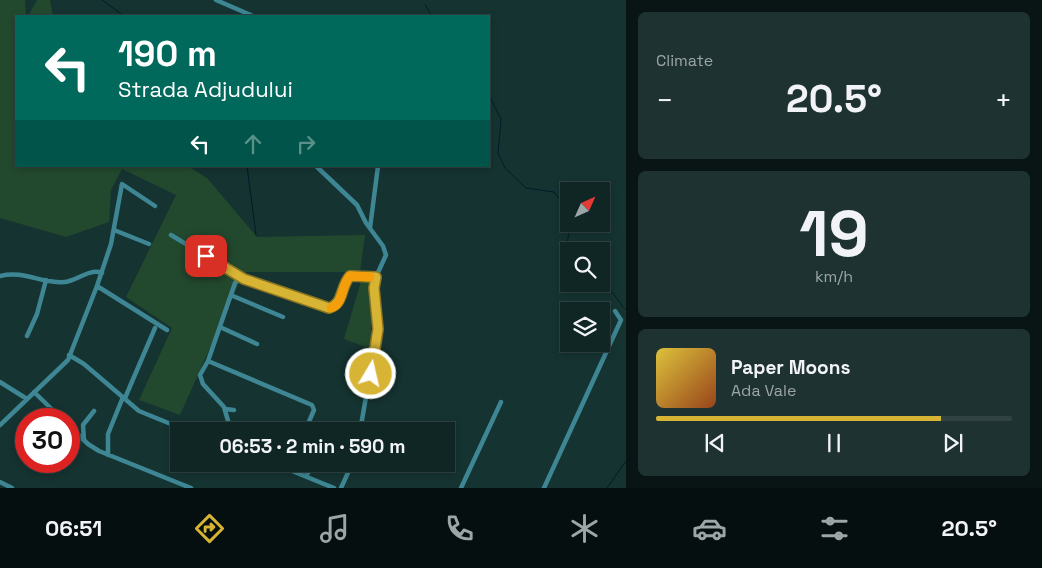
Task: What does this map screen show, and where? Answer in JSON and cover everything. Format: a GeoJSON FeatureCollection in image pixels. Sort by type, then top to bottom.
{"type":"FeatureCollection","features":[{"type":"Feature","properties":{"kind":"street"},"geometry":{"type":"LineString","coordinates":[[216,0],[251,15]]}},
{"type":"Feature","properties":{"kind":"street"},"geometry":{"type":"LineString","coordinates":[[317,167],[357,205],[383,246],[386,255],[376,277],[374,288],[378,329],[362,422]]}},
{"type":"Feature","properties":{"kind":"street"},"geometry":{"type":"LineString","coordinates":[[370,228],[378,167]]}},
{"type":"Feature","properties":{"kind":"street"},"geometry":{"type":"LineString","coordinates":[[0,425],[70,355],[102,272],[114,230],[122,184],[155,206]]}},
{"type":"Feature","properties":{"kind":"street"},"geometry":{"type":"LineString","coordinates":[[114,230],[148,244]]}},
{"type":"Feature","properties":{"kind":"street"},"geometry":{"type":"LineString","coordinates":[[171,235],[240,277],[329,308],[335,307],[340,301],[344,282],[350,276],[376,277]]}},
{"type":"Feature","properties":{"kind":"street"},"geometry":{"type":"LineString","coordinates":[[0,276],[20,274],[63,282],[94,272],[102,272]]}},
{"type":"Feature","properties":{"kind":"street"},"geometry":{"type":"LineString","coordinates":[[229,422],[225,409],[200,378],[233,296],[236,283],[240,277]]}},
{"type":"Feature","properties":{"kind":"street"},"geometry":{"type":"LineString","coordinates":[[27,336],[37,314],[46,280]]}},
{"type":"Feature","properties":{"kind":"street"},"geometry":{"type":"LineString","coordinates":[[97,286],[167,330]]}},
{"type":"Feature","properties":{"kind":"street"},"geometry":{"type":"LineString","coordinates":[[233,296],[283,317]]}},
{"type":"Feature","properties":{"kind":"street"},"geometry":{"type":"LineString","coordinates":[[544,488],[620,320],[615,311]]}},
{"type":"Feature","properties":{"kind":"street"},"geometry":{"type":"LineString","coordinates":[[220,327],[257,344]]}},
{"type":"Feature","properties":{"kind":"street"},"geometry":{"type":"LineString","coordinates":[[108,455],[108,434],[155,328]]}},
{"type":"Feature","properties":{"kind":"street"},"geometry":{"type":"LineString","coordinates":[[70,355],[145,414],[170,424]]}},
{"type":"Feature","properties":{"kind":"street"},"geometry":{"type":"LineString","coordinates":[[208,361],[314,405],[308,422]]}},
{"type":"Feature","properties":{"kind":"street"},"geometry":{"type":"LineString","coordinates":[[0,382],[27,399]]}},
{"type":"Feature","properties":{"kind":"street"},"geometry":{"type":"LineString","coordinates":[[34,392],[51,408]]}},
{"type":"Feature","properties":{"kind":"street"},"geometry":{"type":"LineString","coordinates":[[461,488],[501,402]]}},
{"type":"Feature","properties":{"kind":"street"},"geometry":{"type":"LineString","coordinates":[[225,409],[234,410]]}},
{"type":"Feature","properties":{"kind":"street"},"geometry":{"type":"LineString","coordinates":[[84,440],[83,425],[94,411]]}},
{"type":"Feature","properties":{"kind":"street"},"geometry":{"type":"LineString","coordinates":[[80,436],[108,455],[192,488]]}},
{"type":"Feature","properties":{"kind":"street"},"geometry":{"type":"LineString","coordinates":[[296,472],[334,488]]}},
{"type":"Feature","properties":{"kind":"street"},"geometry":{"type":"LineString","coordinates":[[306,476],[308,472]]}},
{"type":"Feature","properties":{"kind":"street"},"geometry":{"type":"LineString","coordinates":[[341,488],[348,472]]}},
{"type":"Feature","properties":{"kind":"street"},"geometry":{"type":"LineString","coordinates":[[0,482],[12,488]]}},
{"type":"Feature","properties":{"kind":"green space"},"geometry":{"type":"Polygon","coordinates":[[[0,0],[25,0],[26,15],[15,15],[15,167],[190,167],[207,178],[257,237],[365,235],[360,272],[244,272],[180,415],[139,400],[172,328],[126,297],[176,195],[122,169],[111,190],[109,222],[66,237],[0,218],[0,0]]]}},
{"type":"Feature","properties":{"kind":"green space"},"geometry":{"type":"Polygon","coordinates":[[[37,0],[50,0],[53,15],[29,15],[37,0]]]}},
{"type":"Feature","properties":{"kind":"green space"},"geometry":{"type":"Polygon","coordinates":[[[362,278],[371,280],[371,346],[368,348],[344,339],[362,278]]]}},
{"type":"Feature","properties":{"kind":"waterway"},"geometry":{"type":"LineString","coordinates":[[102,0],[123,15]]}},
{"type":"Feature","properties":{"kind":"waterway"},"geometry":{"type":"LineString","coordinates":[[425,5],[431,15]]}},
{"type":"Feature","properties":{"kind":"waterway"},"geometry":{"type":"LineString","coordinates":[[490,97],[501,119],[498,153],[505,168],[526,188],[554,192],[560,199]]}},
{"type":"Feature","properties":{"kind":"waterway"},"geometry":{"type":"LineString","coordinates":[[247,167],[256,235]]}},
{"type":"Feature","properties":{"kind":"waterway"},"geometry":{"type":"LineString","coordinates":[[567,242],[569,232]]}},
{"type":"Feature","properties":{"kind":"waterway"},"geometry":{"type":"LineString","coordinates":[[610,292],[623,307]]}},
{"type":"Feature","properties":{"kind":"waterway"},"geometry":{"type":"LineString","coordinates":[[607,488],[626,461]]}},
{"type":"Feature","properties":{"kind":"slow traffic"},"geometry":{"type":"LineString","coordinates":[[331,308],[335,307],[340,301],[344,282],[350,276],[370,277]]}},
{"type":"Feature","properties":{"kind":"route"},"geometry":{"type":"LineString","coordinates":[[206,256],[244,279],[329,308],[335,307],[340,301],[344,282],[350,276],[376,277],[374,288],[378,329],[371,374]]}}]}
